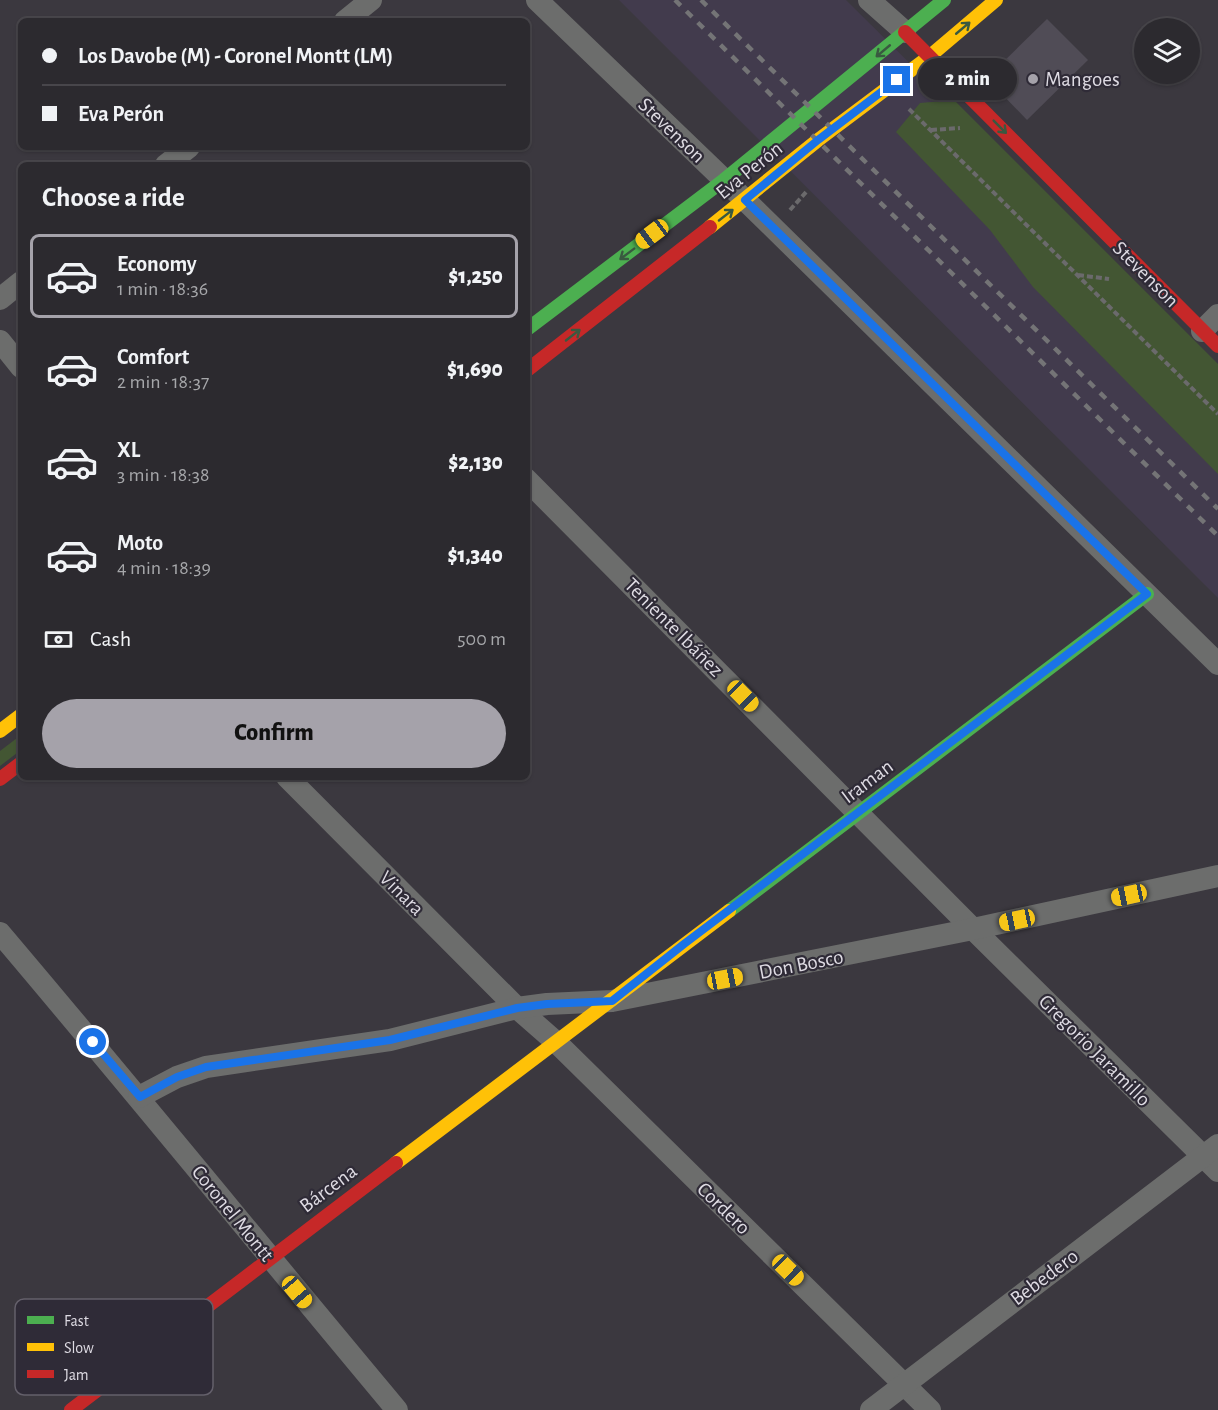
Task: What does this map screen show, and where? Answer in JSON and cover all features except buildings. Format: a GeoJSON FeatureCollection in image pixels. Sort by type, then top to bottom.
{"type":"FeatureCollection","features":[{"type":"Feature","properties":{"kind":"street"},"geometry":{"type":"LineString","coordinates":[[349,18],[371,0]]}},
{"type":"Feature","properties":{"kind":"street","name":"Stevenson"},"geometry":{"type":"LineString","coordinates":[[537,0],[774,228],[1218,664]]}},
{"type":"Feature","properties":{"kind":"street","name":"Stevenson"},"geometry":{"type":"LineString","coordinates":[[869,0],[930,56],[1210,339]]}},
{"type":"Feature","properties":{"kind":"street","name":"Eva Perón"},"geometry":{"type":"LineString","coordinates":[[530,327],[724,180],[944,0]]}},
{"type":"Feature","properties":{"kind":"street","name":"Eva Perón"},"geometry":{"type":"LineString","coordinates":[[530,368],[818,140],[930,56],[996,0]]}},
{"type":"Feature","properties":{"kind":"street"},"geometry":{"type":"LineString","coordinates":[[170,162],[185,150]]}},
{"type":"Feature","properties":{"kind":"street"},"geometry":{"type":"LineString","coordinates":[[0,299],[18,284]]}},
{"type":"Feature","properties":{"kind":"street"},"geometry":{"type":"LineString","coordinates":[[1210,339],[1218,315]]}},
{"type":"Feature","properties":{"kind":"street"},"geometry":{"type":"LineString","coordinates":[[0,341],[18,363]]}},
{"type":"Feature","properties":{"kind":"street","name":"Teniente Ibáñez"},"geometry":{"type":"LineString","coordinates":[[530,482],[973,929]]}},
{"type":"Feature","properties":{"kind":"street","name":"Iraman"},"geometry":{"type":"LineString","coordinates":[[612,1001],[1147,594]]}},
{"type":"Feature","properties":{"kind":"street"},"geometry":{"type":"LineString","coordinates":[[0,731],[18,717]]}},
{"type":"Feature","properties":{"kind":"street"},"geometry":{"type":"LineString","coordinates":[[0,779],[18,765]]}},
{"type":"Feature","properties":{"kind":"street","name":"Vinara"},"geometry":{"type":"LineString","coordinates":[[290,780],[517,1008]]}},
{"type":"Feature","properties":{"kind":"street","name":"Don Bosco"},"geometry":{"type":"LineString","coordinates":[[140,1097],[177,1077],[206,1067],[390,1040],[517,1008],[612,1001],[973,929],[1218,876]]}},
{"type":"Feature","properties":{"kind":"street","name":"Gregorio Jaramillo"},"geometry":{"type":"LineString","coordinates":[[973,929],[1213,1157]]}},
{"type":"Feature","properties":{"kind":"street","name":"Coronel Montt"},"geometry":{"type":"LineString","coordinates":[[0,933],[140,1097],[269,1258],[396,1410]]}},
{"type":"Feature","properties":{"kind":"street","name":"Bárcena"},"geometry":{"type":"LineString","coordinates":[[213,1301],[612,1001]]}},
{"type":"Feature","properties":{"kind":"street","name":"Cordero"},"geometry":{"type":"LineString","coordinates":[[517,1008],[557,1043],[930,1410]]}},
{"type":"Feature","properties":{"kind":"street","name":"Bebedero"},"geometry":{"type":"LineString","coordinates":[[871,1410],[1213,1157]]}},
{"type":"Feature","properties":{"kind":"street","name":"Bárcena"},"geometry":{"type":"LineString","coordinates":[[70,1410],[90,1395]]}},
{"type":"Feature","properties":{"kind":"path"},"geometry":{"type":"LineString","coordinates":[[908,107],[1218,414]]}},
{"type":"Feature","properties":{"kind":"path"},"geometry":{"type":"LineString","coordinates":[[774,228],[813,184]]}},
{"type":"Feature","properties":{"kind":"shaded area"},"geometry":{"type":"Polygon","coordinates":[[[619,0],[846,0],[1218,369],[1218,598],[619,0]]]}},
{"type":"Feature","properties":{"kind":"green space"},"geometry":{"type":"Polygon","coordinates":[[[954,100],[1218,364],[1218,474],[1033,287],[990,230],[896,132],[920,103],[954,100]]]}},
{"type":"Feature","properties":{"kind":"green space"},"geometry":{"type":"Polygon","coordinates":[[[18,737],[18,752],[0,766],[0,751],[18,737]]]}},
{"type":"Feature","properties":{"kind":"railway"},"geometry":{"type":"LineString","coordinates":[[675,0],[1218,536]]}},
{"type":"Feature","properties":{"kind":"railway"},"geometry":{"type":"LineString","coordinates":[[701,0],[1218,509]]}},
{"type":"Feature","properties":{"kind":"traffic: fast"},"geometry":{"type":"LineString","coordinates":[[530,327],[724,180],[944,0]]}},
{"type":"Feature","properties":{"kind":"traffic: fast"},"geometry":{"type":"LineString","coordinates":[[729,911],[1147,594]]}},
{"type":"Feature","properties":{"kind":"traffic: slow"},"geometry":{"type":"LineString","coordinates":[[710,227],[818,140],[930,56],[996,0]]}},
{"type":"Feature","properties":{"kind":"traffic: slow"},"geometry":{"type":"LineString","coordinates":[[0,731],[18,717]]}},
{"type":"Feature","properties":{"kind":"traffic: slow"},"geometry":{"type":"LineString","coordinates":[[396,1163],[729,911]]}},
{"type":"Feature","properties":{"kind":"traffic: jam"},"geometry":{"type":"LineString","coordinates":[[905,32],[1218,346]]}},
{"type":"Feature","properties":{"kind":"traffic: jam"},"geometry":{"type":"LineString","coordinates":[[530,368],[710,227]]}},
{"type":"Feature","properties":{"kind":"traffic: jam"},"geometry":{"type":"LineString","coordinates":[[0,779],[18,765]]}},
{"type":"Feature","properties":{"kind":"traffic: jam"},"geometry":{"type":"LineString","coordinates":[[213,1302],[396,1163]]}},
{"type":"Feature","properties":{"kind":"traffic: jam"},"geometry":{"type":"LineString","coordinates":[[71,1410],[91,1395]]}},
{"type":"Feature","properties":{"kind":"place","name":"Mangoes"},"geometry":{"type":"Point","coordinates":[1033,79]}},
{"type":"Feature","properties":{"kind":"route"},"geometry":{"type":"LineString","coordinates":[[93,1042],[140,1097],[177,1077],[206,1067],[390,1040],[517,1008],[612,1001],[1147,594],[745,200],[818,140],[897,80]]}}]}
